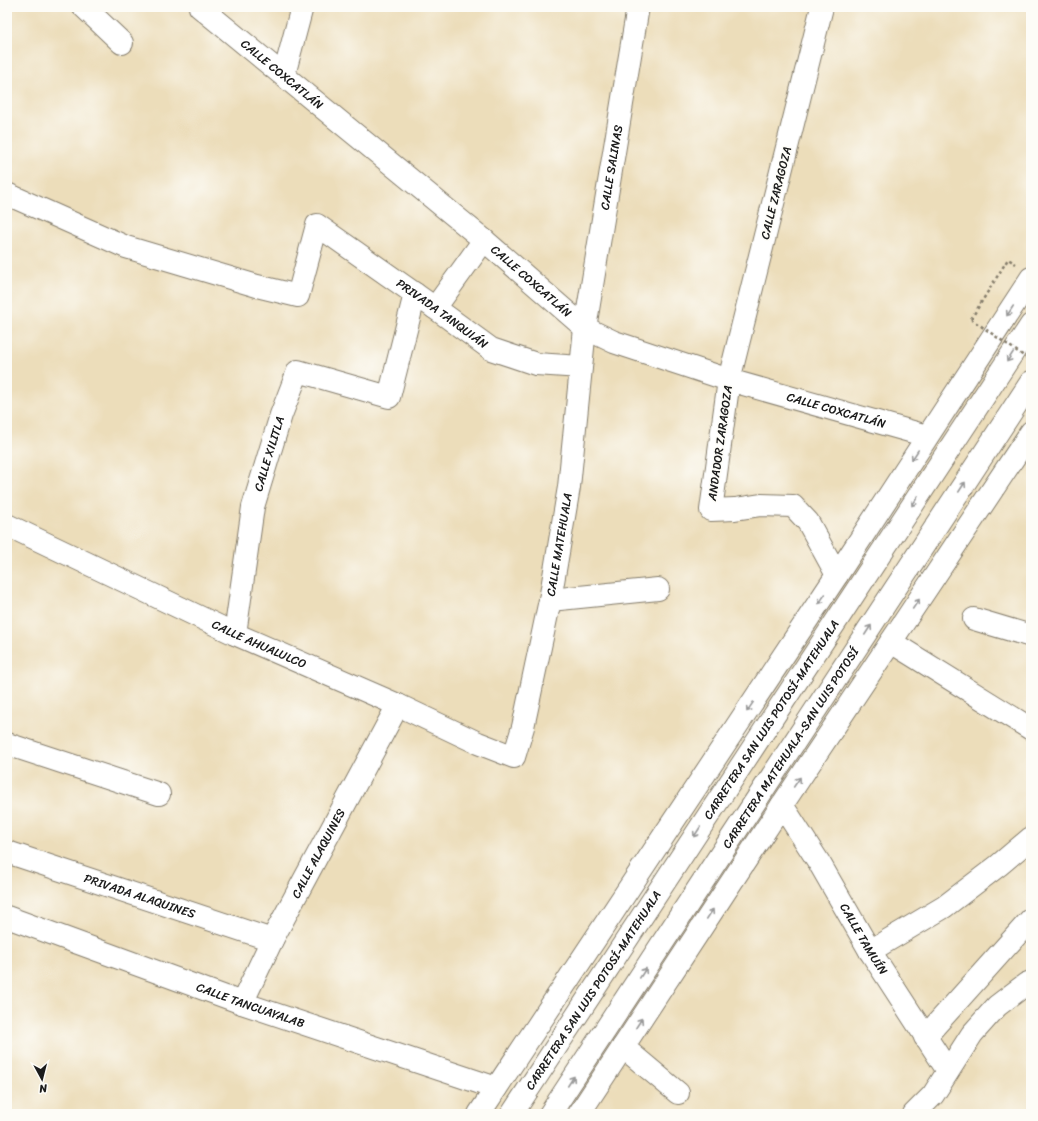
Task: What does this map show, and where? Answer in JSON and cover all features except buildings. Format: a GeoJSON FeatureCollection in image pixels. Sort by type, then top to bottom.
{"type":"FeatureCollection","features":[{"type":"Feature","properties":{"kind":"main road"},"geometry":{"type":"LineString","coordinates":[[84,7],[122,43]]}},
{"type":"Feature","properties":{"kind":"main road","name":"CALLE COXCATLÁN"},"geometry":{"type":"LineString","coordinates":[[200,7],[484,240],[585,328],[614,342],[729,380],[927,436]]}},
{"type":"Feature","properties":{"kind":"main road"},"geometry":{"type":"LineString","coordinates":[[284,75],[302,7]]}},
{"type":"Feature","properties":{"kind":"main road","name":"CALLE SALINAS"},"geometry":{"type":"LineString","coordinates":[[585,328],[638,7]]}},
{"type":"Feature","properties":{"kind":"main road","name":"CALLE ZARAGOZA"},"geometry":{"type":"LineString","coordinates":[[729,380],[822,7]]}},
{"type":"Feature","properties":{"kind":"main road","name":"PRIVADA TANQUIÁN"},"geometry":{"type":"LineString","coordinates":[[7,194],[126,247],[257,286],[298,296],[317,225],[416,294],[491,349],[536,364],[581,367]]}},
{"type":"Feature","properties":{"kind":"main road"},"geometry":{"type":"LineString","coordinates":[[435,308],[484,240]]}},
{"type":"Feature","properties":{"kind":"main road"},"geometry":{"type":"LineString","coordinates":[[479,1114],[837,575],[1031,278]]}},
{"type":"Feature","properties":{"kind":"main road","name":"CALLE XILITLA"},"geometry":{"type":"LineString","coordinates":[[235,634],[253,507],[281,415],[298,371],[389,397],[416,294]]}},
{"type":"Feature","properties":{"kind":"main road","name":"CARRETERA SAN LUIS POTOSÍ-MATEHUALA"},"geometry":{"type":"LineString","coordinates":[[512,1114],[1031,325]]}},
{"type":"Feature","properties":{"kind":"main road","name":"CALLE MATEHUALA"},"geometry":{"type":"LineString","coordinates":[[514,757],[523,727],[550,600],[569,487],[585,328]]}},
{"type":"Feature","properties":{"kind":"main road","name":"ANDADOR ZARAGOZA"},"geometry":{"type":"LineString","coordinates":[[729,380],[711,510],[735,509],[761,505],[793,506],[808,522],[837,575]]}},
{"type":"Feature","properties":{"kind":"main road","name":"CARRETERA MATEHUALA-SAN LUIS POTOSÍ"},"geometry":{"type":"LineString","coordinates":[[550,1114],[1031,382]]}},
{"type":"Feature","properties":{"kind":"main road"},"geometry":{"type":"LineString","coordinates":[[579,1114],[782,805],[1031,432]]}},
{"type":"Feature","properties":{"kind":"main road","name":"CALLE AHUALULCO"},"geometry":{"type":"LineString","coordinates":[[7,525],[235,634],[398,705],[478,743],[514,757]]}},
{"type":"Feature","properties":{"kind":"main road"},"geometry":{"type":"LineString","coordinates":[[550,600],[658,589]]}},
{"type":"Feature","properties":{"kind":"main road"},"geometry":{"type":"LineString","coordinates":[[974,619],[1031,636]]}},
{"type":"Feature","properties":{"kind":"main road"},"geometry":{"type":"LineString","coordinates":[[892,642],[1031,729]]}},
{"type":"Feature","properties":{"kind":"main road","name":"CALLE ALAQUINES"},"geometry":{"type":"LineString","coordinates":[[242,1003],[272,940],[398,705]]}},
{"type":"Feature","properties":{"kind":"main road"},"geometry":{"type":"LineString","coordinates":[[7,744],[159,794]]}},
{"type":"Feature","properties":{"kind":"main road","name":"CALLE TAMUÍN"},"geometry":{"type":"LineString","coordinates":[[782,805],[820,864],[870,951],[948,1071]]}},
{"type":"Feature","properties":{"kind":"main road"},"geometry":{"type":"LineString","coordinates":[[870,951],[944,907],[999,866],[1031,838]]}},
{"type":"Feature","properties":{"kind":"main road","name":"PRIVADA ALAQUINES"},"geometry":{"type":"LineString","coordinates":[[7,852],[272,940]]}},
{"type":"Feature","properties":{"kind":"main road","name":"CALLE TANCUAYALAB"},"geometry":{"type":"LineString","coordinates":[[7,917],[242,1003],[496,1088]]}},
{"type":"Feature","properties":{"kind":"main road"},"geometry":{"type":"LineString","coordinates":[[926,1037],[1031,919]]}},
{"type":"Feature","properties":{"kind":"main road"},"geometry":{"type":"LineString","coordinates":[[914,1114],[933,1095],[972,1034],[997,1006],[1026,984],[1031,982]]}},
{"type":"Feature","properties":{"kind":"main road"},"geometry":{"type":"LineString","coordinates":[[623,1047],[678,1093]]}},
{"type":"Feature","properties":{"kind":"path"},"geometry":{"type":"LineString","coordinates":[[1008,259],[971,318],[1031,361]]}}]}
